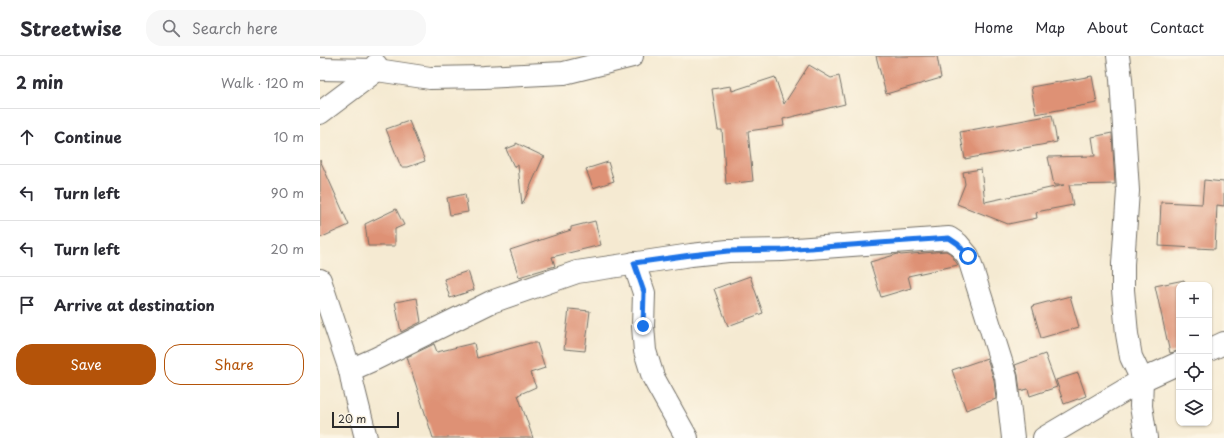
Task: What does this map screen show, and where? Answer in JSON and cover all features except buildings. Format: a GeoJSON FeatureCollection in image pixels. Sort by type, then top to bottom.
{"type":"FeatureCollection","features":[{"type":"Feature","properties":{"kind":"street"},"geometry":{"type":"LineString","coordinates":[[320,69],[375,63],[430,78],[484,78],[564,73],[632,56]]}},
{"type":"Feature","properties":{"kind":"street"},"geometry":{"type":"LineString","coordinates":[[1118,56],[1121,79],[1128,191],[1123,264],[1125,312],[1131,358],[1142,380],[1141,406],[1146,438]]}},
{"type":"Feature","properties":{"kind":"street"},"geometry":{"type":"LineString","coordinates":[[320,113],[375,63]]}},
{"type":"Feature","properties":{"kind":"street"},"geometry":{"type":"LineString","coordinates":[[350,370],[491,302],[577,272],[728,251],[782,250],[949,238],[958,244],[968,256],[1006,376],[1013,438]]}},
{"type":"Feature","properties":{"kind":"street"},"geometry":{"type":"LineString","coordinates":[[634,263],[644,292],[643,326],[645,351],[653,377],[687,438]]}},
{"type":"Feature","properties":{"kind":"street"},"geometry":{"type":"LineString","coordinates":[[320,280],[350,370],[366,438]]}},
{"type":"Feature","properties":{"kind":"street"},"geometry":{"type":"LineString","coordinates":[[1212,349],[1224,343]]}},
{"type":"Feature","properties":{"kind":"street"},"geometry":{"type":"LineString","coordinates":[[1044,438],[1142,380],[1176,364]]}},
{"type":"Feature","properties":{"kind":"route"},"geometry":{"type":"LineString","coordinates":[[643,326],[644,292],[634,263],[728,251],[851,246],[949,238],[958,244],[968,256]]}}]}
